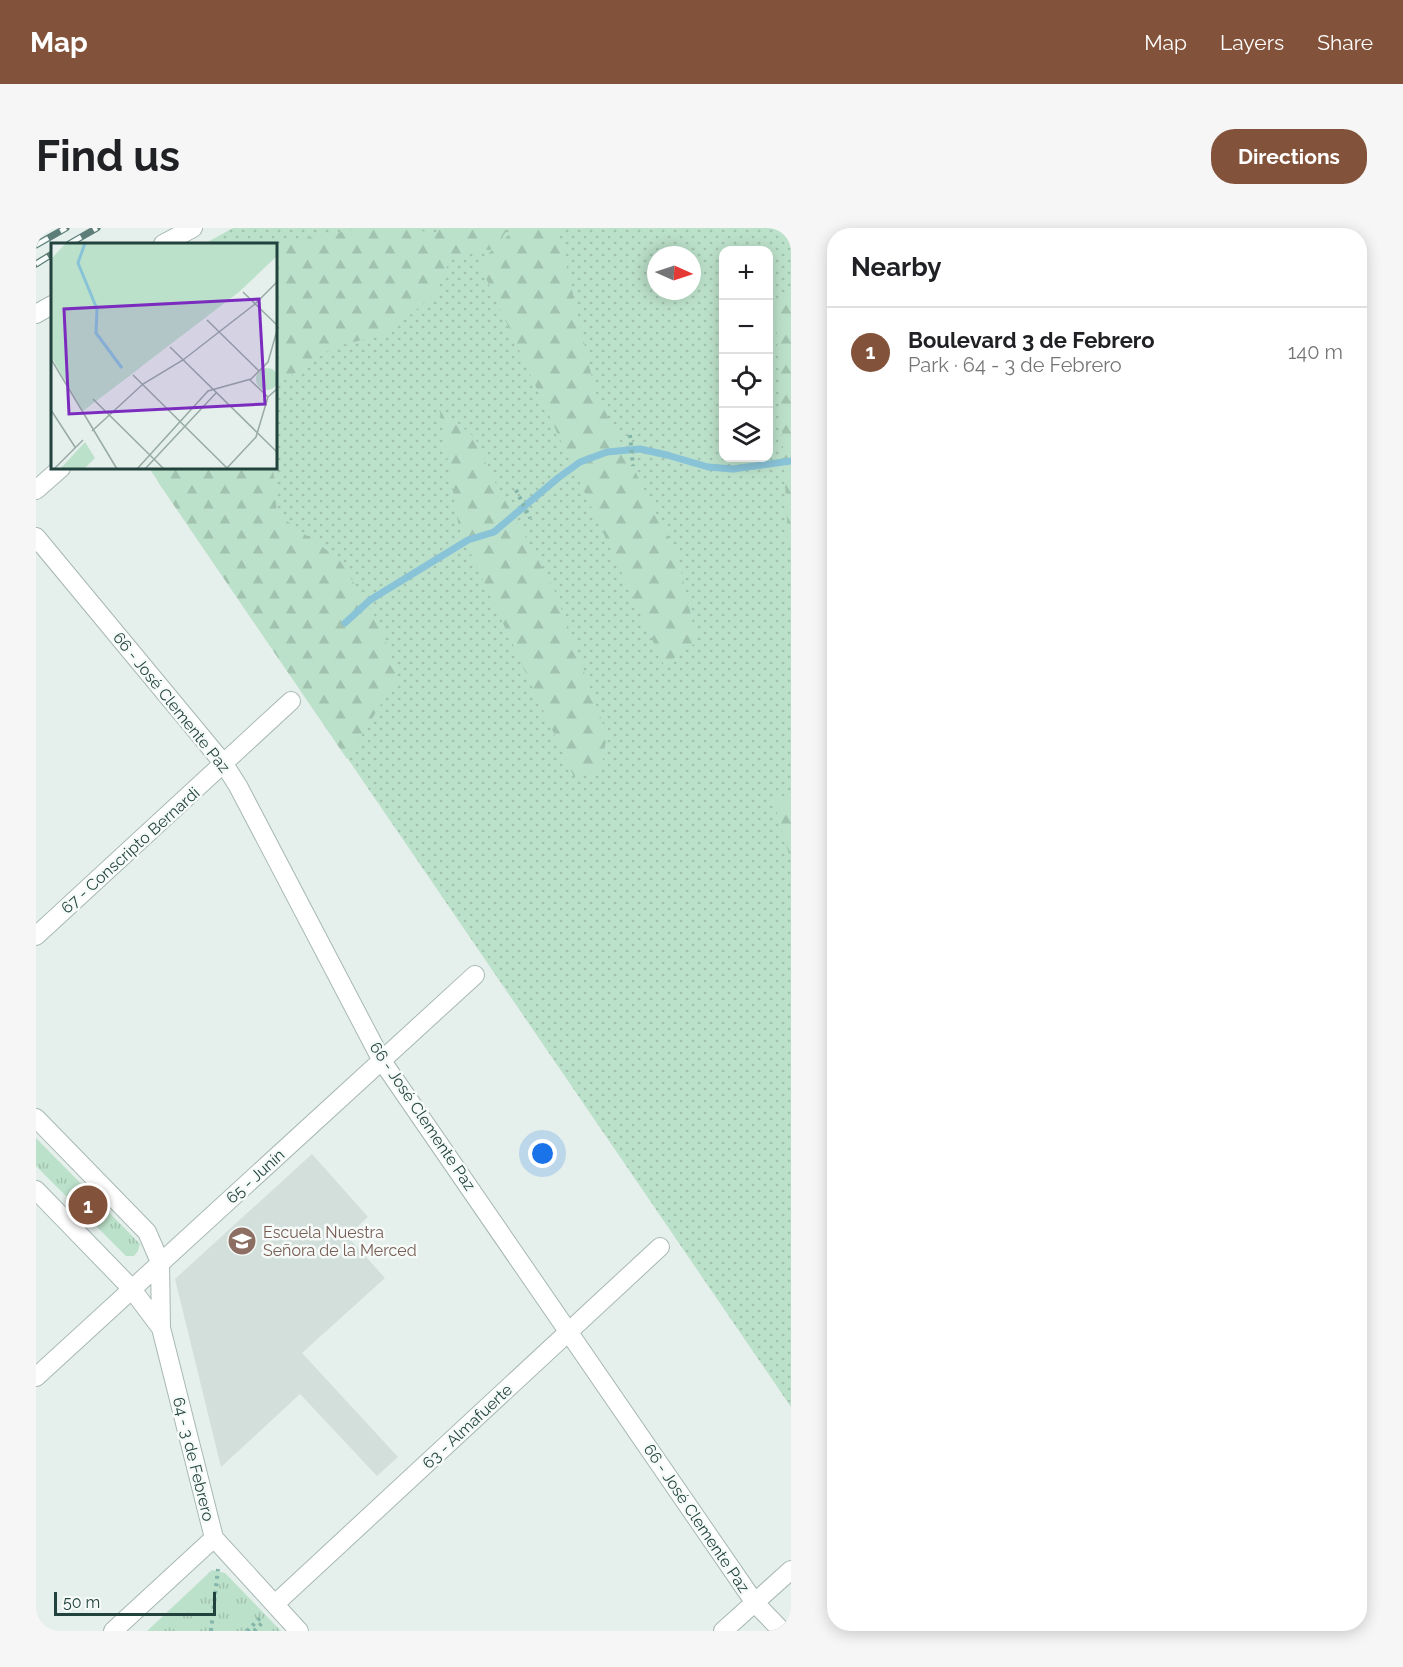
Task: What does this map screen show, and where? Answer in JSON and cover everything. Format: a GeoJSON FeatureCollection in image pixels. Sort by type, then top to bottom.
{"type":"FeatureCollection","features":[{"type":"Feature","properties":{"kind":"street"},"geometry":{"type":"LineString","coordinates":[[165,243],[193,228]]}},
{"type":"Feature","properties":{"kind":"street"},"geometry":{"type":"LineString","coordinates":[[36,314],[51,306]]}},
{"type":"Feature","properties":{"kind":"street"},"geometry":{"type":"LineString","coordinates":[[36,490],[59,470]]}},
{"type":"Feature","properties":{"kind":"street","name":"66 - José Clemente Paz"},"geometry":{"type":"LineString","coordinates":[[36,537],[224,764],[238,786],[382,1061],[570,1331],[755,1603],[782,1631]]}},
{"type":"Feature","properties":{"kind":"street","name":"67 - Conscripto Bernardi"},"geometry":{"type":"LineString","coordinates":[[36,936],[291,701]]}},
{"type":"Feature","properties":{"kind":"street","name":"65 - Junín"},"geometry":{"type":"LineString","coordinates":[[36,1377],[475,975]]}},
{"type":"Feature","properties":{"kind":"street","name":"64 - 3 de Febrero"},"geometry":{"type":"LineString","coordinates":[[36,1118],[147,1232],[160,1262],[161,1328],[217,1541],[299,1631]]}},
{"type":"Feature","properties":{"kind":"street","name":"64 - 3 de Febrero"},"geometry":{"type":"LineString","coordinates":[[36,1190],[132,1288],[161,1328]]}},
{"type":"Feature","properties":{"kind":"street","name":"63 - Almafuerte"},"geometry":{"type":"LineString","coordinates":[[275,1604],[660,1247]]}},
{"type":"Feature","properties":{"kind":"street"},"geometry":{"type":"LineString","coordinates":[[113,1631],[217,1541]]}},
{"type":"Feature","properties":{"kind":"street"},"geometry":{"type":"LineString","coordinates":[[723,1631],[791,1570]]}},
{"type":"Feature","properties":{"kind":"path"},"geometry":{"type":"LineString","coordinates":[[630,435],[633,466]]}},
{"type":"Feature","properties":{"kind":"path"},"geometry":{"type":"LineString","coordinates":[[516,490],[530,518]]}},
{"type":"Feature","properties":{"kind":"path"},"geometry":{"type":"LineString","coordinates":[[211,1631],[217,1541]]}},
{"type":"Feature","properties":{"kind":"shaded area"},"geometry":{"type":"Polygon","coordinates":[[[312,1154],[368,1217],[347,1236],[385,1278],[302,1353],[398,1457],[377,1476],[300,1394],[221,1467],[175,1279],[312,1154]]]}},
{"type":"Feature","properties":{"kind":"green space"},"geometry":{"type":"Polygon","coordinates":[[[233,228],[791,228],[791,1407],[150,470],[278,470],[278,243],[206,243],[233,228]]]}},
{"type":"Feature","properties":{"kind":"green space"},"geometry":{"type":"Polygon","coordinates":[[[363,228],[414,228],[431,234],[444,228],[508,228],[497,246],[516,228],[558,228],[595,391],[678,557],[697,642],[664,665],[479,263],[494,248],[450,259],[437,292],[389,333],[334,347],[278,385],[278,244],[363,228]]]}},
{"type":"Feature","properties":{"kind":"green space"},"geometry":{"type":"Polygon","coordinates":[[[791,290],[791,541],[788,538],[775,302],[791,290]]]}},
{"type":"Feature","properties":{"kind":"green space"},"geometry":{"type":"Polygon","coordinates":[[[439,407],[475,438],[491,475],[554,589],[607,735],[601,770],[574,777],[459,528],[439,407]]]}},
{"type":"Feature","properties":{"kind":"green space"},"geometry":{"type":"Polygon","coordinates":[[[155,470],[273,470],[277,514],[339,559],[380,625],[398,677],[347,759],[158,482],[155,470]]]}},
{"type":"Feature","properties":{"kind":"green space"},"geometry":{"type":"Polygon","coordinates":[[[772,796],[791,797],[791,861],[772,796]]]}},
{"type":"Feature","properties":{"kind":"green space"},"geometry":{"type":"Polygon","coordinates":[[[36,1138],[140,1244],[134,1256],[126,1256],[36,1166],[36,1138]]]}},
{"type":"Feature","properties":{"kind":"green space"},"geometry":{"type":"Polygon","coordinates":[[[212,1570],[225,1573],[281,1631],[147,1631],[212,1570]]]}},
{"type":"Feature","properties":{"kind":"waterway"},"geometry":{"type":"LineString","coordinates":[[345,623],[370,600],[468,540],[494,532],[580,462],[607,452],[640,449],[708,467],[733,469],[791,461]]}},
{"type":"Feature","properties":{"kind":"railway"},"geometry":{"type":"LineString","coordinates":[[36,245],[66,228]]}},
{"type":"Feature","properties":{"kind":"railway"},"geometry":{"type":"LineString","coordinates":[[71,243],[97,228]]}},
{"type":"Feature","properties":{"kind":"railway"},"geometry":{"type":"LineString","coordinates":[[36,264],[51,255]]}},
{"type":"Feature","properties":{"kind":"place","name":"Boulevard 3 de Febrero"},"geometry":{"type":"Point","coordinates":[88,1205]}},
{"type":"Feature","properties":{"kind":"place","name":"Escuela Nuestra Señora de la Merced"},"geometry":{"type":"Point","coordinates":[242,1241]}}]}
